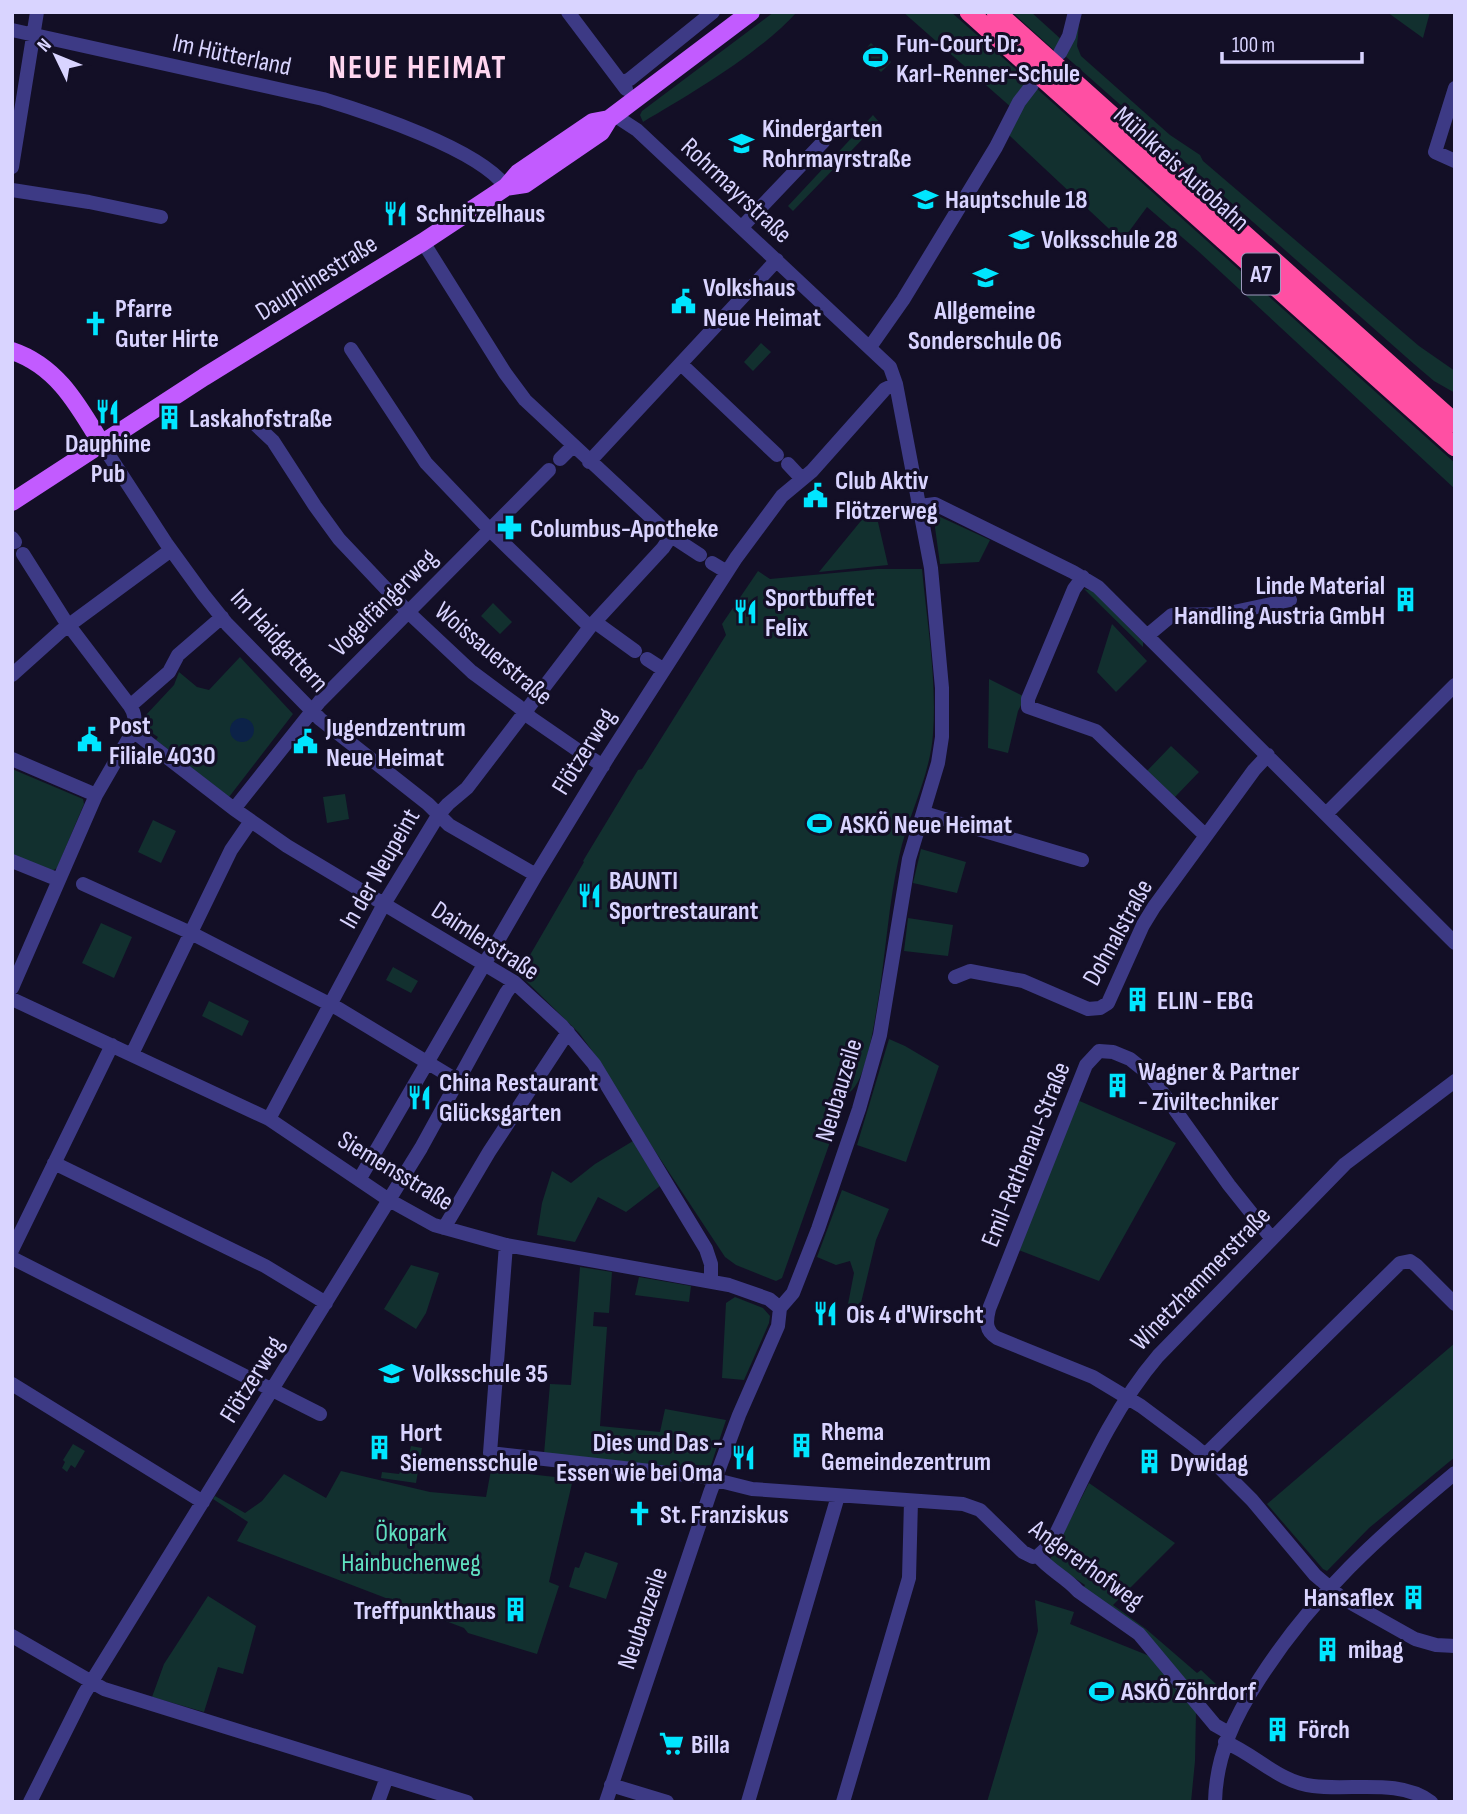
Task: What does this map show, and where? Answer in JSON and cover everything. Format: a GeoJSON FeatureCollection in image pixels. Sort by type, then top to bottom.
{"type":"FeatureCollection","features":[{"type":"Feature","properties":{"kind":"highway","name":"Mühlkreis Autobahn"},"geometry":{"type":"LineString","coordinates":[[969,12],[1455,447]]}},
{"type":"Feature","properties":{"kind":"highway","name":"Mühlkreis Autobahn"},"geometry":{"type":"LineString","coordinates":[[996,12],[1455,423]]}},
{"type":"Feature","properties":{"kind":"highway"},"geometry":{"type":"LineString","coordinates":[[1412,385],[1455,407]]}},
{"type":"Feature","properties":{"kind":"main road","name":"Dauphinestraße"},"geometry":{"type":"LineString","coordinates":[[12,502],[204,377],[423,242],[506,187],[518,173],[593,122],[612,117],[751,12]]}},
{"type":"Feature","properties":{"kind":"main road"},"geometry":{"type":"LineString","coordinates":[[12,351],[39,363],[55,377],[71,395],[101,443]]}},
{"type":"Feature","properties":{"kind":"street"},"geometry":{"type":"LineString","coordinates":[[12,167],[37,12]]}},
{"type":"Feature","properties":{"kind":"street"},"geometry":{"type":"LineString","coordinates":[[568,12],[634,100]]}},
{"type":"Feature","properties":{"kind":"street"},"geometry":{"type":"LineString","coordinates":[[622,83],[713,12]]}},
{"type":"Feature","properties":{"kind":"street"},"geometry":{"type":"LineString","coordinates":[[1060,53],[1069,36],[1075,12]]}},
{"type":"Feature","properties":{"kind":"street","name":"Im Hütterland"},"geometry":{"type":"LineString","coordinates":[[12,30],[323,99],[361,111],[454,150],[493,173],[506,187]]}},
{"type":"Feature","properties":{"kind":"street"},"geometry":{"type":"LineString","coordinates":[[870,346],[903,300],[1032,85]]}},
{"type":"Feature","properties":{"kind":"street"},"geometry":{"type":"LineString","coordinates":[[1455,88],[1436,152],[1455,161]]}},
{"type":"Feature","properties":{"kind":"street","name":"Rohrmayrstraße"},"geometry":{"type":"LineString","coordinates":[[612,117],[637,130],[885,361]]}},
{"type":"Feature","properties":{"kind":"street"},"geometry":{"type":"LineString","coordinates":[[742,227],[823,142]]}},
{"type":"Feature","properties":{"kind":"street"},"geometry":{"type":"LineString","coordinates":[[12,190],[161,216]]}},
{"type":"Feature","properties":{"kind":"street"},"geometry":{"type":"LineString","coordinates":[[423,242],[505,373],[525,400],[671,536],[727,572]]}},
{"type":"Feature","properties":{"kind":"street"},"geometry":{"type":"LineString","coordinates":[[589,461],[777,260]]}},
{"type":"Feature","properties":{"kind":"street"},"geometry":{"type":"LineString","coordinates":[[351,349],[426,463],[490,530],[593,624],[664,670]]}},
{"type":"Feature","properties":{"kind":"street","name":"Neubauzeile"},"geometry":{"type":"LineString","coordinates":[[606,1802],[715,1480],[739,1415],[778,1326],[780,1307],[793,1293],[818,1229],[872,1067],[891,979],[908,868],[939,759],[943,714],[940,649],[931,568],[896,384],[885,361]]}},
{"type":"Feature","properties":{"kind":"street"},"geometry":{"type":"LineString","coordinates":[[681,364],[802,479]]}},
{"type":"Feature","properties":{"kind":"street","name":"Flötzerweg"},"geometry":{"type":"LineString","coordinates":[[359,1180],[536,875],[727,572],[782,496],[802,479],[885,389],[896,384]]}},
{"type":"Feature","properties":{"kind":"street","name":"Woissauerstraße"},"geometry":{"type":"LineString","coordinates":[[256,425],[273,441],[339,539],[408,612],[463,665],[524,712],[603,766]]}},
{"type":"Feature","properties":{"kind":"street","name":"Im Haidgattern"},"geometry":{"type":"LineString","coordinates":[[101,443],[171,550],[222,617],[312,711],[450,825],[536,875]]}},
{"type":"Feature","properties":{"kind":"street","name":"Vogelfängerweg"},"geometry":{"type":"LineString","coordinates":[[234,809],[312,711],[573,446]]}},
{"type":"Feature","properties":{"kind":"street"},"geometry":{"type":"LineString","coordinates":[[920,506],[935,504],[1083,577],[1110,596],[1455,943]]}},
{"type":"Feature","properties":{"kind":"street","name":"In der Neupeint"},"geometry":{"type":"LineString","coordinates":[[269,1119],[384,904],[439,814],[467,788],[593,624],[671,536]]}},
{"type":"Feature","properties":{"kind":"street"},"geometry":{"type":"LineString","coordinates":[[12,988],[69,879],[96,795],[133,731],[135,713],[69,625],[16,545]]}},
{"type":"Feature","properties":{"kind":"street"},"geometry":{"type":"LineString","coordinates":[[12,676],[69,625],[171,550]]}},
{"type":"Feature","properties":{"kind":"street"},"geometry":{"type":"LineString","coordinates":[[1083,577],[1074,589],[1028,699],[1028,706],[1096,731],[1206,836]]}},
{"type":"Feature","properties":{"kind":"street"},"geometry":{"type":"LineString","coordinates":[[1148,635],[1172,615],[1224,614],[1290,600]]}},
{"type":"Feature","properties":{"kind":"street"},"geometry":{"type":"LineString","coordinates":[[130,706],[169,672],[178,655],[222,617]]}},
{"type":"Feature","properties":{"kind":"street"},"geometry":{"type":"LineString","coordinates":[[1326,814],[1455,685]]}},
{"type":"Feature","properties":{"kind":"street","name":"Daimlerstraße"},"geometry":{"type":"LineString","coordinates":[[133,731],[287,846],[514,982],[568,1032],[593,1065],[706,1250],[711,1264],[711,1281]]}},
{"type":"Feature","properties":{"kind":"street","name":"Dohnalstraße"},"geometry":{"type":"LineString","coordinates":[[955,977],[970,971],[1009,977],[1038,986],[1087,1009],[1100,1008],[1108,1003],[1143,925],[1254,770],[1268,755]]}},
{"type":"Feature","properties":{"kind":"street"},"geometry":{"type":"LineString","coordinates":[[12,759],[96,795]]}},
{"type":"Feature","properties":{"kind":"street"},"geometry":{"type":"LineString","coordinates":[[924,813],[1082,860]]}},
{"type":"Feature","properties":{"kind":"street"},"geometry":{"type":"LineString","coordinates":[[132,1054],[231,850],[251,821]]}},
{"type":"Feature","properties":{"kind":"street"},"geometry":{"type":"LineString","coordinates":[[12,861],[69,879],[191,933],[331,1004],[457,1081]]}},
{"type":"Feature","properties":{"kind":"street","name":"Flötzerweg"},"geometry":{"type":"LineString","coordinates":[[30,1802],[91,1682],[421,1149],[514,982]]}},
{"type":"Feature","properties":{"kind":"street","name":"Siemensstraße"},"geometry":{"type":"LineString","coordinates":[[12,999],[269,1119],[424,1221],[506,1245],[711,1281],[766,1298],[780,1307]]}},
{"type":"Feature","properties":{"kind":"street"},"geometry":{"type":"LineString","coordinates":[[444,1228],[490,1150],[568,1032]]}},
{"type":"Feature","properties":{"kind":"street"},"geometry":{"type":"LineString","coordinates":[[12,1250],[112,1045]]}},
{"type":"Feature","properties":{"kind":"street","name":"Emil-Rathenau-Straße"},"geometry":{"type":"LineString","coordinates":[[1126,1397],[1073,1367],[997,1338],[987,1324],[989,1309],[1090,1059],[1099,1051],[1113,1052],[1130,1059],[1150,1075],[1237,1195],[1272,1238]]}},
{"type":"Feature","properties":{"kind":"street","name":"Winetzhammerstraße"},"geometry":{"type":"LineString","coordinates":[[1038,1556],[1051,1544],[1126,1397],[1158,1356],[1345,1164],[1455,1081]]}},
{"type":"Feature","properties":{"kind":"street"},"geometry":{"type":"LineString","coordinates":[[54,1163],[265,1266],[326,1303]]}},
{"type":"Feature","properties":{"kind":"street","name":"Angererhofweg"},"geometry":{"type":"LineString","coordinates":[[506,1245],[490,1453],[704,1477],[752,1489],[971,1506],[986,1515],[1023,1552],[1033,1557],[1038,1556],[1139,1634],[1227,1738],[1270,1769],[1313,1786],[1393,1789],[1415,1793],[1431,1802]]}},
{"type":"Feature","properties":{"kind":"street"},"geometry":{"type":"LineString","coordinates":[[12,1258],[320,1414]]}},
{"type":"Feature","properties":{"kind":"street"},"geometry":{"type":"LineString","coordinates":[[1205,1455],[1405,1261],[1416,1265],[1455,1304]]}},
{"type":"Feature","properties":{"kind":"street"},"geometry":{"type":"LineString","coordinates":[[12,1384],[203,1502]]}},
{"type":"Feature","properties":{"kind":"street"},"geometry":{"type":"LineString","coordinates":[[1126,1397],[1205,1455],[1252,1500],[1315,1575],[1342,1598],[1415,1639],[1436,1645],[1455,1646]]}},
{"type":"Feature","properties":{"kind":"street"},"geometry":{"type":"LineString","coordinates":[[1215,1802],[1219,1769],[1227,1738],[1247,1699],[1307,1612],[1374,1541],[1455,1473]]}},
{"type":"Feature","properties":{"kind":"street"},"geometry":{"type":"LineString","coordinates":[[748,1802],[838,1496]]}},
{"type":"Feature","properties":{"kind":"street"},"geometry":{"type":"LineString","coordinates":[[843,1802],[909,1578],[911,1501]]}},
{"type":"Feature","properties":{"kind":"street"},"geometry":{"type":"LineString","coordinates":[[12,1636],[91,1682],[124,1695],[467,1802]]}},
{"type":"Feature","properties":{"kind":"street"},"geometry":{"type":"LineString","coordinates":[[378,1802],[387,1777]]}},
{"type":"Feature","properties":{"kind":"street"},"geometry":{"type":"LineString","coordinates":[[611,1785],[667,1802]]}},
{"type":"Feature","properties":{"kind":"green space"},"geometry":{"type":"Polygon","coordinates":[[[774,12],[797,12],[745,57],[643,122],[640,115],[642,111],[774,12]]]}},
{"type":"Feature","properties":{"kind":"green space"},"geometry":{"type":"Polygon","coordinates":[[[903,12],[951,12],[1030,82],[1012,108],[903,12]]]}},
{"type":"Feature","properties":{"kind":"green space"},"geometry":{"type":"Polygon","coordinates":[[[1012,12],[1031,12],[1063,41],[1056,52],[1012,12]]]}},
{"type":"Feature","properties":{"kind":"green space"},"geometry":{"type":"Polygon","coordinates":[[[1387,12],[1430,12],[1423,38],[1387,12]]]}},
{"type":"Feature","properties":{"kind":"green space"},"geometry":{"type":"Polygon","coordinates":[[[1079,23],[1077,46],[1081,56],[1170,135],[1200,155],[1203,161],[1419,346],[1455,371],[1455,393],[1434,381],[1414,364],[1064,55],[1079,23]]]}},
{"type":"Feature","properties":{"kind":"green space","name":"Fun-Court Dr. Karl-Renner-Schule"},"geometry":{"type":"Polygon","coordinates":[[[871,43],[891,62],[881,72],[861,54],[871,43]]]}},
{"type":"Feature","properties":{"kind":"green space"},"geometry":{"type":"Polygon","coordinates":[[[1035,87],[1455,463],[1455,489],[1147,207],[1122,241],[1010,136],[1009,128],[1035,87]]]}},
{"type":"Feature","properties":{"kind":"green space"},"geometry":{"type":"Polygon","coordinates":[[[873,115],[879,122],[793,211],[788,206],[873,115]]]}},
{"type":"Feature","properties":{"kind":"green space"},"geometry":{"type":"Polygon","coordinates":[[[761,343],[771,352],[753,371],[744,362],[761,343]]]}},
{"type":"Feature","properties":{"kind":"green space"},"geometry":{"type":"Polygon","coordinates":[[[874,505],[888,565],[819,572],[874,505]]]}},
{"type":"Feature","properties":{"kind":"green space"},"geometry":{"type":"Polygon","coordinates":[[[936,515],[990,540],[979,562],[940,564],[934,520],[936,515]]]}},
{"type":"Feature","properties":{"kind":"green space"},"geometry":{"type":"Polygon","coordinates":[[[877,569],[922,569],[934,693],[931,750],[899,857],[879,995],[865,1064],[854,1088],[847,1094],[782,1278],[776,1281],[736,1265],[725,1257],[593,1052],[579,1033],[519,974],[638,770],[642,769],[726,635],[722,624],[758,571],[770,579],[877,569]]]}},
{"type":"Feature","properties":{"kind":"green space"},"geometry":{"type":"Polygon","coordinates":[[[1084,589],[1093,591],[1143,642],[1143,647],[1084,589]]]}},
{"type":"Feature","properties":{"kind":"green space"},"geometry":{"type":"Polygon","coordinates":[[[493,603],[512,622],[500,634],[481,616],[493,603]]]}},
{"type":"Feature","properties":{"kind":"green space"},"geometry":{"type":"Polygon","coordinates":[[[1112,624],[1147,661],[1116,692],[1097,672],[1112,624]]]}},
{"type":"Feature","properties":{"kind":"green space"},"geometry":{"type":"Polygon","coordinates":[[[240,657],[293,714],[229,797],[156,740],[158,737],[147,728],[145,719],[174,685],[179,672],[197,687],[209,690],[240,657]]]}},
{"type":"Feature","properties":{"kind":"green space"},"geometry":{"type":"Polygon","coordinates":[[[989,679],[1025,697],[1018,711],[1008,753],[988,748],[989,679]]]}},
{"type":"Feature","properties":{"kind":"green space"},"geometry":{"type":"Polygon","coordinates":[[[1171,746],[1199,772],[1174,798],[1146,772],[1171,746]]]}},
{"type":"Feature","properties":{"kind":"green space"},"geometry":{"type":"Polygon","coordinates":[[[12,769],[83,799],[84,804],[57,868],[52,871],[12,855],[12,769]]]}},
{"type":"Feature","properties":{"kind":"green space"},"geometry":{"type":"Polygon","coordinates":[[[345,794],[349,819],[327,823],[323,797],[345,794]]]}},
{"type":"Feature","properties":{"kind":"green space"},"geometry":{"type":"Polygon","coordinates":[[[153,820],[176,831],[161,863],[138,852],[153,820]]]}},
{"type":"Feature","properties":{"kind":"green space"},"geometry":{"type":"Polygon","coordinates":[[[921,849],[966,862],[957,893],[913,883],[921,849]]]}},
{"type":"Feature","properties":{"kind":"green space"},"geometry":{"type":"Polygon","coordinates":[[[908,918],[953,925],[948,956],[904,951],[908,918]]]}},
{"type":"Feature","properties":{"kind":"green space"},"geometry":{"type":"Polygon","coordinates":[[[101,923],[132,937],[114,978],[82,963],[101,923]]]}},
{"type":"Feature","properties":{"kind":"green space"},"geometry":{"type":"Polygon","coordinates":[[[393,967],[418,981],[411,993],[386,980],[393,967]]]}},
{"type":"Feature","properties":{"kind":"green space"},"geometry":{"type":"Polygon","coordinates":[[[209,1001],[249,1021],[242,1036],[202,1016],[209,1001]]]}},
{"type":"Feature","properties":{"kind":"green space"},"geometry":{"type":"Polygon","coordinates":[[[889,1039],[939,1066],[906,1162],[857,1145],[889,1039]]]}},
{"type":"Feature","properties":{"kind":"green space"},"geometry":{"type":"Polygon","coordinates":[[[1075,1099],[1176,1143],[1099,1281],[1016,1249],[1075,1099]]]}},
{"type":"Feature","properties":{"kind":"green space"},"geometry":{"type":"Polygon","coordinates":[[[633,1141],[660,1186],[626,1212],[598,1197],[575,1242],[537,1235],[542,1203],[552,1171],[571,1183],[595,1164],[633,1141]]]}},
{"type":"Feature","properties":{"kind":"green space"},"geometry":{"type":"Polygon","coordinates":[[[842,1190],[889,1209],[876,1240],[860,1307],[848,1304],[854,1273],[850,1261],[836,1265],[817,1257],[842,1190]]]}},
{"type":"Feature","properties":{"kind":"green space"},"geometry":{"type":"Polygon","coordinates":[[[411,1265],[439,1273],[426,1313],[416,1329],[384,1309],[411,1265]]]}},
{"type":"Feature","properties":{"kind":"green space"},"geometry":{"type":"Polygon","coordinates":[[[580,1267],[612,1272],[609,1313],[594,1312],[593,1326],[607,1327],[600,1426],[660,1432],[665,1409],[726,1420],[707,1472],[544,1454],[550,1384],[571,1385],[580,1267]]]}},
{"type":"Feature","properties":{"kind":"green space"},"geometry":{"type":"Polygon","coordinates":[[[639,1277],[691,1286],[689,1302],[635,1295],[639,1277]]]}},
{"type":"Feature","properties":{"kind":"green space"},"geometry":{"type":"Polygon","coordinates":[[[735,1297],[763,1308],[770,1316],[744,1380],[722,1378],[726,1303],[735,1297]]]}},
{"type":"Feature","properties":{"kind":"green space"},"geometry":{"type":"Polygon","coordinates":[[[1455,1343],[1455,1457],[1369,1528],[1327,1571],[1323,1569],[1267,1504],[1455,1343]]]}},
{"type":"Feature","properties":{"kind":"green space"},"geometry":{"type":"Polygon","coordinates":[[[73,1444],[85,1451],[75,1468],[71,1465],[67,1472],[62,1468],[65,1462],[63,1460],[73,1444]]]}},
{"type":"Feature","properties":{"kind":"green space"},"geometry":{"type":"Polygon","coordinates":[[[411,1446],[422,1448],[416,1483],[381,1478],[382,1472],[399,1474],[404,1464],[407,1464],[411,1446]]]}},
{"type":"Feature","properties":{"kind":"green space","name":"Ökopark Hainbuchenweg"},"geometry":{"type":"Polygon","coordinates":[[[491,1470],[573,1479],[549,1582],[559,1586],[537,1654],[468,1633],[464,1628],[237,1541],[248,1522],[213,1499],[215,1496],[245,1513],[262,1501],[284,1474],[326,1498],[341,1471],[430,1492],[486,1497],[491,1470]]]}},
{"type":"Feature","properties":{"kind":"green space"},"geometry":{"type":"Polygon","coordinates":[[[1089,1483],[1175,1543],[1113,1605],[1146,1629],[1197,1673],[1201,1670],[1217,1685],[1204,1700],[1201,1701],[1083,1589],[1085,1585],[1049,1561],[1089,1483]]]}},
{"type":"Feature","properties":{"kind":"green space"},"geometry":{"type":"Polygon","coordinates":[[[585,1552],[618,1563],[606,1599],[569,1587],[575,1567],[579,1568],[585,1552]]]}},
{"type":"Feature","properties":{"kind":"green space"},"geometry":{"type":"Polygon","coordinates":[[[208,1596],[256,1626],[243,1674],[218,1667],[204,1712],[152,1697],[164,1664],[208,1596]]]}},
{"type":"Feature","properties":{"kind":"green space","name":"ASKÖ Zöhrdorf"},"geometry":{"type":"Polygon","coordinates":[[[1035,1600],[1074,1612],[1070,1624],[1152,1657],[1196,1712],[1191,1802],[987,1802],[1038,1631],[1035,1600]]]}},
{"type":"Feature","properties":{"kind":"water"},"geometry":{"type":"Polygon","coordinates":[[[242,718],[251,721],[254,730],[251,739],[242,742],[233,739],[230,730],[233,721],[242,718]]]}},
{"type":"Feature","properties":{"kind":"place","name":"Fun-Court Dr. Karl-Renner-Schule"},"geometry":{"type":"Point","coordinates":[876,58]}},
{"type":"Feature","properties":{"kind":"place","name":"Kindergarten Rohrmayrstraße"},"geometry":{"type":"Point","coordinates":[742,143]}},
{"type":"Feature","properties":{"kind":"place","name":"Hauptschule 18"},"geometry":{"type":"Point","coordinates":[925,199]}},
{"type":"Feature","properties":{"kind":"place","name":"Schnitzelhaus"},"geometry":{"type":"Point","coordinates":[396,213]}},
{"type":"Feature","properties":{"kind":"place","name":"Volksschule 28"},"geometry":{"type":"Point","coordinates":[1021,239]}},
{"type":"Feature","properties":{"kind":"place","name":"Allgemeine Sonderschule 06"},"geometry":{"type":"Point","coordinates":[985,278]}},
{"type":"Feature","properties":{"kind":"place","name":"Volkshaus Neue Heimat"},"geometry":{"type":"Point","coordinates":[683,302]}},
{"type":"Feature","properties":{"kind":"place","name":"Pfarre Guter Hirte"},"geometry":{"type":"Point","coordinates":[95,323]}},
{"type":"Feature","properties":{"kind":"place","name":"Dauphine Pub"},"geometry":{"type":"Point","coordinates":[108,411]}},
{"type":"Feature","properties":{"kind":"place","name":"Laskahofstraße"},"geometry":{"type":"Point","coordinates":[169,418]}},
{"type":"Feature","properties":{"kind":"place","name":"Club Aktiv Flötzerweg"},"geometry":{"type":"Point","coordinates":[815,495]}},
{"type":"Feature","properties":{"kind":"place","name":"Columbus-Apotheke"},"geometry":{"type":"Point","coordinates":[510,528]}},
{"type":"Feature","properties":{"kind":"place","name":"Linde Material Handling Austria GmbH"},"geometry":{"type":"Point","coordinates":[1405,600]}},
{"type":"Feature","properties":{"kind":"place","name":"Sportbuffet Felix"},"geometry":{"type":"Point","coordinates":[745,612]}},
{"type":"Feature","properties":{"kind":"place","name":"Post Filiale 4030"},"geometry":{"type":"Point","coordinates":[89,740]}},
{"type":"Feature","properties":{"kind":"place","name":"Jugendzentrum Neue Heimat"},"geometry":{"type":"Point","coordinates":[306,742]}},
{"type":"Feature","properties":{"kind":"place","name":"ASKÖ Neue Heimat"},"geometry":{"type":"Point","coordinates":[820,824]}},
{"type":"Feature","properties":{"kind":"place","name":"BAUNTI Sportrestaurant"},"geometry":{"type":"Point","coordinates":[589,895]}},
{"type":"Feature","properties":{"kind":"place","name":"ELIN - EBG"},"geometry":{"type":"Point","coordinates":[1137,1000]}},
{"type":"Feature","properties":{"kind":"place","name":"Wagner & Partner - Ziviltechniker"},"geometry":{"type":"Point","coordinates":[1118,1086]}},
{"type":"Feature","properties":{"kind":"place","name":"China Restaurant Glücksgarten"},"geometry":{"type":"Point","coordinates":[419,1097]}},
{"type":"Feature","properties":{"kind":"place","name":"Ois 4 d'Wirscht"},"geometry":{"type":"Point","coordinates":[826,1314]}},
{"type":"Feature","properties":{"kind":"place","name":"Volksschule 35"},"geometry":{"type":"Point","coordinates":[392,1373]}},
{"type":"Feature","properties":{"kind":"place","name":"Rhema Gemeindezentrum"},"geometry":{"type":"Point","coordinates":[801,1446]}},
{"type":"Feature","properties":{"kind":"place","name":"Hort Siemensschule"},"geometry":{"type":"Point","coordinates":[380,1447]}},
{"type":"Feature","properties":{"kind":"place","name":"Dies und Das - Essen wie bei Oma"},"geometry":{"type":"Point","coordinates":[743,1457]}},
{"type":"Feature","properties":{"kind":"place","name":"Dywidag"},"geometry":{"type":"Point","coordinates":[1150,1462]}},
{"type":"Feature","properties":{"kind":"place","name":"St. Franziskus"},"geometry":{"type":"Point","coordinates":[640,1514]}},
{"type":"Feature","properties":{"kind":"place","name":"Hansaflex"},"geometry":{"type":"Point","coordinates":[1414,1597]}},
{"type":"Feature","properties":{"kind":"place","name":"Treffpunkthaus"},"geometry":{"type":"Point","coordinates":[516,1610]}},
{"type":"Feature","properties":{"kind":"place","name":"mibag"},"geometry":{"type":"Point","coordinates":[1328,1649]}},
{"type":"Feature","properties":{"kind":"place","name":"ASKÖ Zöhrdorf"},"geometry":{"type":"Point","coordinates":[1101,1691]}},
{"type":"Feature","properties":{"kind":"place","name":"Förch"},"geometry":{"type":"Point","coordinates":[1278,1729]}},
{"type":"Feature","properties":{"kind":"place","name":"Billa"},"geometry":{"type":"Point","coordinates":[671,1744]}},
{"type":"Feature","properties":{"kind":"district","name":"NEUE HEIMAT"},"geometry":{"type":"Point","coordinates":[418,66]}}]}
